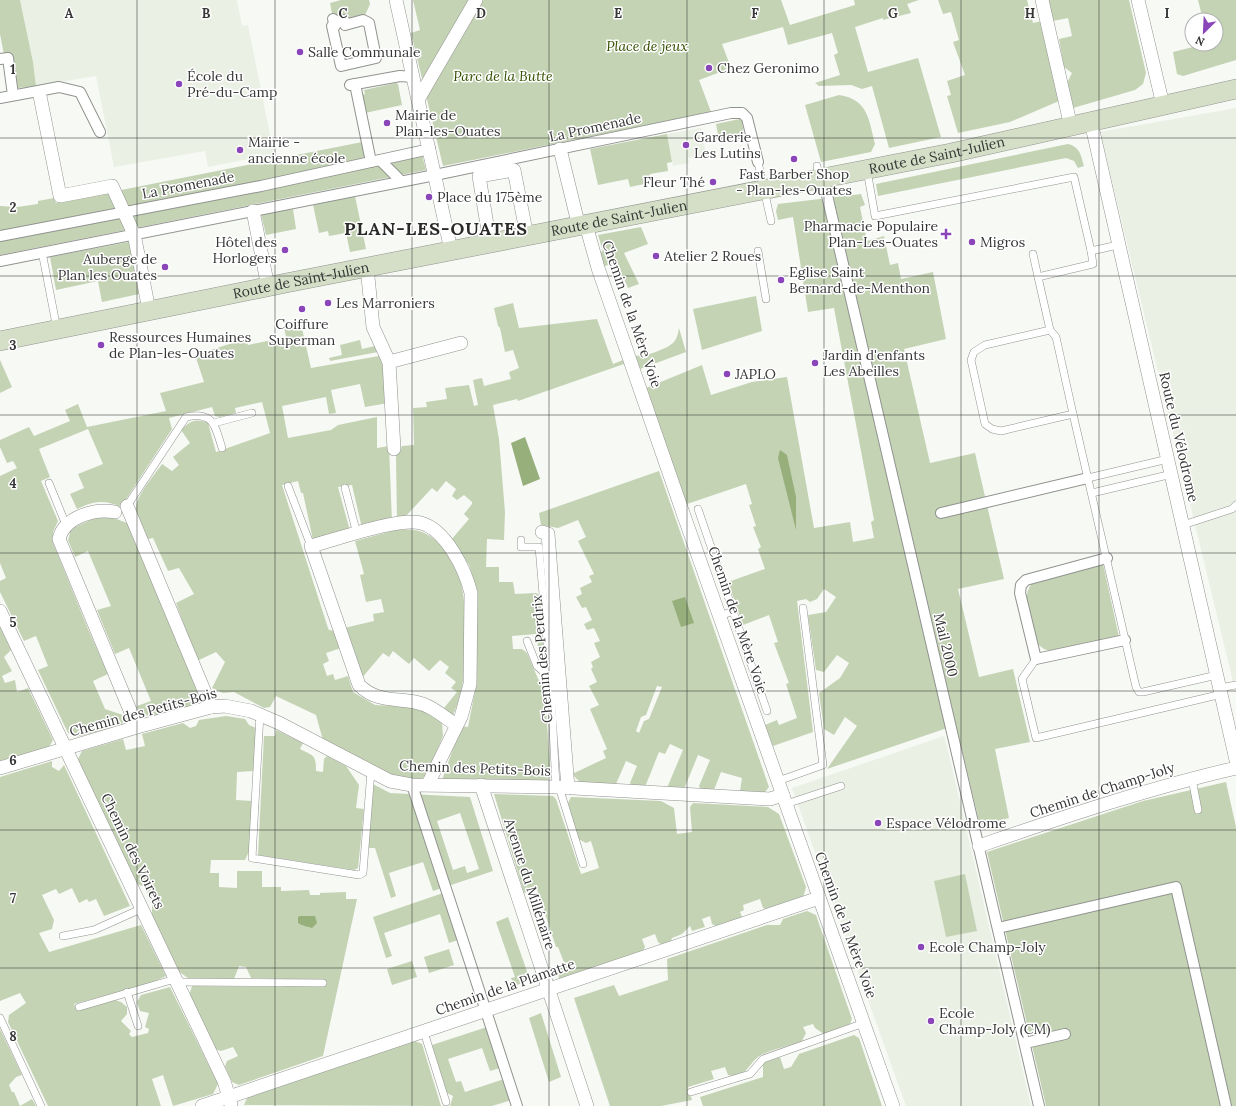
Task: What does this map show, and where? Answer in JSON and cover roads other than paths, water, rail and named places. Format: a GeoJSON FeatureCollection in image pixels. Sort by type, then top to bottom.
{"type":"FeatureCollection","features":[{"type":"Feature","properties":{"kind":"main road","name":"Route de Saint-Julien"},"geometry":{"type":"LineString","coordinates":[[0,341],[451,250],[583,226],[820,178],[867,170],[1071,127],[1236,89]]}},
{"type":"Feature","properties":{"kind":"street"},"geometry":{"type":"LineString","coordinates":[[396,0],[451,250]]}},
{"type":"Feature","properties":{"kind":"street"},"geometry":{"type":"LineString","coordinates":[[418,98],[476,0]]}},
{"type":"Feature","properties":{"kind":"street"},"geometry":{"type":"LineString","coordinates":[[1042,0],[1071,127]]}},
{"type":"Feature","properties":{"kind":"street"},"geometry":{"type":"LineString","coordinates":[[1138,0],[1163,106]]}},
{"type":"Feature","properties":{"kind":"street"},"geometry":{"type":"LineString","coordinates":[[333,19],[338,22],[344,20],[345,25],[363,20],[368,23],[376,58],[341,66],[332,26],[335,26],[333,19]]}},
{"type":"Feature","properties":{"kind":"street"},"geometry":{"type":"LineString","coordinates":[[0,59],[8,58],[12,95]]}},
{"type":"Feature","properties":{"kind":"street"},"geometry":{"type":"LineString","coordinates":[[401,181],[376,161],[352,85],[400,76],[413,77]]}},
{"type":"Feature","properties":{"kind":"street"},"geometry":{"type":"LineString","coordinates":[[0,98],[59,87],[80,92],[100,132]]}},
{"type":"Feature","properties":{"kind":"street"},"geometry":{"type":"LineString","coordinates":[[40,96],[60,196],[112,186],[134,234],[149,310]]}},
{"type":"Feature","properties":{"kind":"street","name":"La Promenade"},"geometry":{"type":"LineString","coordinates":[[37,253],[435,175],[731,113],[742,113],[747,118],[758,162]]}},
{"type":"Feature","properties":{"kind":"street","name":"Route du Vélodrome"},"geometry":{"type":"LineString","coordinates":[[1091,122],[1236,760]]}},
{"type":"Feature","properties":{"kind":"street","name":"Chemin de la Mère Voie"},"geometry":{"type":"LineString","coordinates":[[560,149],[583,226],[893,1106]]}},
{"type":"Feature","properties":{"kind":"street","name":"La Promenade"},"geometry":{"type":"LineString","coordinates":[[0,236],[123,211],[261,186],[430,150]]}},
{"type":"Feature","properties":{"kind":"street"},"geometry":{"type":"LineString","coordinates":[[490,243],[479,176],[514,170],[527,236]]}},
{"type":"Feature","properties":{"kind":"street","name":"Mail 2000"},"geometry":{"type":"LineString","coordinates":[[820,178],[979,846],[1039,1106]]}},
{"type":"Feature","properties":{"kind":"street"},"geometry":{"type":"LineString","coordinates":[[253,211],[268,287]]}},
{"type":"Feature","properties":{"kind":"street"},"geometry":{"type":"LineString","coordinates":[[0,261],[37,253]]}},
{"type":"Feature","properties":{"kind":"street"},"geometry":{"type":"LineString","coordinates":[[367,267],[373,327],[390,362],[394,449]]}},
{"type":"Feature","properties":{"kind":"street"},"geometry":{"type":"LineString","coordinates":[[390,362],[461,343]]}},
{"type":"Feature","properties":{"kind":"street"},"geometry":{"type":"LineString","coordinates":[[941,513],[1088,478]]}},
{"type":"Feature","properties":{"kind":"street"},"geometry":{"type":"LineString","coordinates":[[127,506],[211,708]]}},
{"type":"Feature","properties":{"kind":"street"},"geometry":{"type":"LineString","coordinates":[[115,512],[103,510],[80,517],[66,524],[61,531],[59,539],[124,692],[137,727]]}},
{"type":"Feature","properties":{"kind":"street"},"geometry":{"type":"LineString","coordinates":[[428,784],[460,717],[470,684],[471,610],[468,580],[456,556],[442,538],[422,523],[412,522],[394,524],[311,546],[359,685],[371,694],[380,698],[415,702],[426,705],[436,710],[456,725]]}},
{"type":"Feature","properties":{"kind":"street","name":"Chemin des Perdrix"},"geometry":{"type":"LineString","coordinates":[[542,532],[548,534],[561,787]]}},
{"type":"Feature","properties":{"kind":"street"},"geometry":{"type":"LineString","coordinates":[[1107,558],[1026,580],[1021,585],[1020,593],[1036,660],[1125,640]]}},
{"type":"Feature","properties":{"kind":"street","name":"Chemin des Voirets"},"geometry":{"type":"LineString","coordinates":[[0,611],[224,1081],[231,1102]]}},
{"type":"Feature","properties":{"kind":"street","name":"Chemin des Petits-Bois"},"geometry":{"type":"LineString","coordinates":[[0,768],[137,727],[211,708],[238,707],[260,714],[390,782],[412,785],[428,784],[561,787],[784,800]]}},
{"type":"Feature","properties":{"kind":"street","name":"Chemin de Champ-Joly"},"geometry":{"type":"LineString","coordinates":[[979,846],[1108,803],[1236,768]]}},
{"type":"Feature","properties":{"kind":"street"},"geometry":{"type":"LineString","coordinates":[[412,785],[517,1106]]}},
{"type":"Feature","properties":{"kind":"street","name":"Avenue du Millénaire"},"geometry":{"type":"LineString","coordinates":[[480,785],[587,1106]]}},
{"type":"Feature","properties":{"kind":"street"},"geometry":{"type":"LineString","coordinates":[[998,928],[1176,887],[1226,1106]]}},
{"type":"Feature","properties":{"kind":"street","name":"Chemin de la Plamatte"},"geometry":{"type":"LineString","coordinates":[[202,1106],[231,1102],[424,1032],[819,898]]}},
{"type":"Feature","properties":{"kind":"street"},"geometry":{"type":"LineString","coordinates":[[1025,1044],[1065,1034]]}},
{"type":"Feature","properties":{"kind":"lane"},"geometry":{"type":"LineString","coordinates":[[758,162],[771,221]]}},
{"type":"Feature","properties":{"kind":"lane"},"geometry":{"type":"LineString","coordinates":[[867,170],[875,216],[1074,177],[1093,264],[1038,277]]}},
{"type":"Feature","properties":{"kind":"lane"},"geometry":{"type":"LineString","coordinates":[[1091,251],[1118,245]]}},
{"type":"Feature","properties":{"kind":"lane"},"geometry":{"type":"LineString","coordinates":[[758,251],[766,299]]}},
{"type":"Feature","properties":{"kind":"lane"},"geometry":{"type":"LineString","coordinates":[[37,253],[57,329]]}},
{"type":"Feature","properties":{"kind":"lane"},"geometry":{"type":"LineString","coordinates":[[1033,254],[1050,330],[1056,337],[1136,687],[1139,692],[1217,675]]}},
{"type":"Feature","properties":{"kind":"lane"},"geometry":{"type":"LineString","coordinates":[[1050,330],[985,345],[974,352],[971,360],[985,424],[992,429],[1001,430],[1073,414]]}},
{"type":"Feature","properties":{"kind":"lane"},"geometry":{"type":"LineString","coordinates":[[214,423],[252,413]]}},
{"type":"Feature","properties":{"kind":"lane"},"geometry":{"type":"LineString","coordinates":[[127,506],[186,417],[197,414],[209,418],[214,423],[222,448]]}},
{"type":"Feature","properties":{"kind":"lane"},"geometry":{"type":"LineString","coordinates":[[1088,478],[1168,459]]}},
{"type":"Feature","properties":{"kind":"lane"},"geometry":{"type":"LineString","coordinates":[[1092,493],[1172,474]]}},
{"type":"Feature","properties":{"kind":"lane"},"geometry":{"type":"LineString","coordinates":[[49,483],[66,524]]}},
{"type":"Feature","properties":{"kind":"lane"},"geometry":{"type":"LineString","coordinates":[[288,486],[311,546]]}},
{"type":"Feature","properties":{"kind":"lane"},"geometry":{"type":"LineString","coordinates":[[345,488],[357,534]]}},
{"type":"Feature","properties":{"kind":"lane"},"geometry":{"type":"LineString","coordinates":[[1183,525],[1232,509],[1236,505]]}},
{"type":"Feature","properties":{"kind":"lane"},"geometry":{"type":"LineString","coordinates":[[698,509],[767,711]]}},
{"type":"Feature","properties":{"kind":"lane"},"geometry":{"type":"LineString","coordinates":[[521,540],[521,547],[539,547],[561,787],[583,864]]}},
{"type":"Feature","properties":{"kind":"lane"},"geometry":{"type":"LineString","coordinates":[[778,781],[824,765],[803,608]]}},
{"type":"Feature","properties":{"kind":"lane"},"geometry":{"type":"LineString","coordinates":[[720,616],[733,611]]}},
{"type":"Feature","properties":{"kind":"lane"},"geometry":{"type":"LineString","coordinates":[[526,641],[537,666],[550,678]]}},
{"type":"Feature","properties":{"kind":"lane"},"geometry":{"type":"LineString","coordinates":[[1036,660],[1022,679],[1036,738],[1221,691],[1236,685]]}},
{"type":"Feature","properties":{"kind":"lane"},"geometry":{"type":"LineString","coordinates":[[260,714],[252,858],[359,875],[362,872],[371,771]]}},
{"type":"Feature","properties":{"kind":"lane"},"geometry":{"type":"LineString","coordinates":[[1192,779],[1198,810]]}},
{"type":"Feature","properties":{"kind":"lane"},"geometry":{"type":"LineString","coordinates":[[784,800],[841,786]]}},
{"type":"Feature","properties":{"kind":"lane"},"geometry":{"type":"LineString","coordinates":[[63,936],[94,930],[142,908]]}},
{"type":"Feature","properties":{"kind":"lane"},"geometry":{"type":"LineString","coordinates":[[79,1007],[127,992],[176,981],[323,983]]}},
{"type":"Feature","properties":{"kind":"lane"},"geometry":{"type":"LineString","coordinates":[[127,992],[138,1026]]}},
{"type":"Feature","properties":{"kind":"lane"},"geometry":{"type":"LineString","coordinates":[[0,1018],[41,1106]]}},
{"type":"Feature","properties":{"kind":"lane"},"geometry":{"type":"LineString","coordinates":[[691,1092],[750,1074],[763,1059],[864,1023]]}},
{"type":"Feature","properties":{"kind":"lane"},"geometry":{"type":"LineString","coordinates":[[424,1032],[446,1102]]}},
{"type":"Feature","properties":{"kind":"place","name":"Salle Communale"},"geometry":{"type":"Point","coordinates":[300,52]}},
{"type":"Feature","properties":{"kind":"place","name":"Chez Geronimo"},"geometry":{"type":"Point","coordinates":[709,68]}},
{"type":"Feature","properties":{"kind":"place","name":"École du Pré-du-Camp"},"geometry":{"type":"Point","coordinates":[179,84]}},
{"type":"Feature","properties":{"kind":"place","name":"Mairie de Plan-les-Ouates"},"geometry":{"type":"Point","coordinates":[387,123]}},
{"type":"Feature","properties":{"kind":"place","name":"Garderie Les Lutins"},"geometry":{"type":"Point","coordinates":[686,145]}},
{"type":"Feature","properties":{"kind":"place","name":"Mairie - ancienne école"},"geometry":{"type":"Point","coordinates":[240,150]}},
{"type":"Feature","properties":{"kind":"place","name":"Fast Barber Shop - Plan-les-Ouates"},"geometry":{"type":"Point","coordinates":[794,159]}},
{"type":"Feature","properties":{"kind":"place","name":"Fleur Thé"},"geometry":{"type":"Point","coordinates":[713,182]}},
{"type":"Feature","properties":{"kind":"place","name":"Place du 175ème"},"geometry":{"type":"Point","coordinates":[429,197]}},
{"type":"Feature","properties":{"kind":"place","name":"Pharmacie Populaire Plan-Les-Ouates"},"geometry":{"type":"Point","coordinates":[946,234]}},
{"type":"Feature","properties":{"kind":"place","name":"Migros"},"geometry":{"type":"Point","coordinates":[972,242]}},
{"type":"Feature","properties":{"kind":"place","name":"Hôtel des Horlogers"},"geometry":{"type":"Point","coordinates":[285,250]}},
{"type":"Feature","properties":{"kind":"place","name":"Atelier 2 Roues"},"geometry":{"type":"Point","coordinates":[656,256]}},
{"type":"Feature","properties":{"kind":"place","name":"Auberge de Plan les Ouates"},"geometry":{"type":"Point","coordinates":[165,267]}},
{"type":"Feature","properties":{"kind":"place","name":"Eglise Saint Bernard-de-Menthon"},"geometry":{"type":"Point","coordinates":[781,280]}},
{"type":"Feature","properties":{"kind":"place","name":"Les Marroniers"},"geometry":{"type":"Point","coordinates":[328,303]}},
{"type":"Feature","properties":{"kind":"place","name":"Coiffure Superman"},"geometry":{"type":"Point","coordinates":[302,309]}},
{"type":"Feature","properties":{"kind":"place","name":"Ressources Humaines de Plan-les-Ouates"},"geometry":{"type":"Point","coordinates":[101,345]}},
{"type":"Feature","properties":{"kind":"place","name":"Jardin d'enfants Les Abeilles"},"geometry":{"type":"Point","coordinates":[815,363]}},
{"type":"Feature","properties":{"kind":"place","name":"JAPLO"},"geometry":{"type":"Point","coordinates":[727,374]}},
{"type":"Feature","properties":{"kind":"place","name":"Espace Vélodrome"},"geometry":{"type":"Point","coordinates":[878,823]}},
{"type":"Feature","properties":{"kind":"place","name":"Ecole Champ-Joly"},"geometry":{"type":"Point","coordinates":[921,947]}},
{"type":"Feature","properties":{"kind":"place","name":"Ecole Champ-Joly (CM)"},"geometry":{"type":"Point","coordinates":[931,1021]}},
{"type":"Feature","properties":{"kind":"district","name":"PLAN-LES-OUATES"},"geometry":{"type":"Point","coordinates":[436,228]}},
{"type":"Feature","properties":{"kind":"park label","name":"Place de jeux"},"geometry":{"type":"Point","coordinates":[647,46]}},
{"type":"Feature","properties":{"kind":"park label","name":"Parc de la Butte"},"geometry":{"type":"Point","coordinates":[503,76]}}]}
